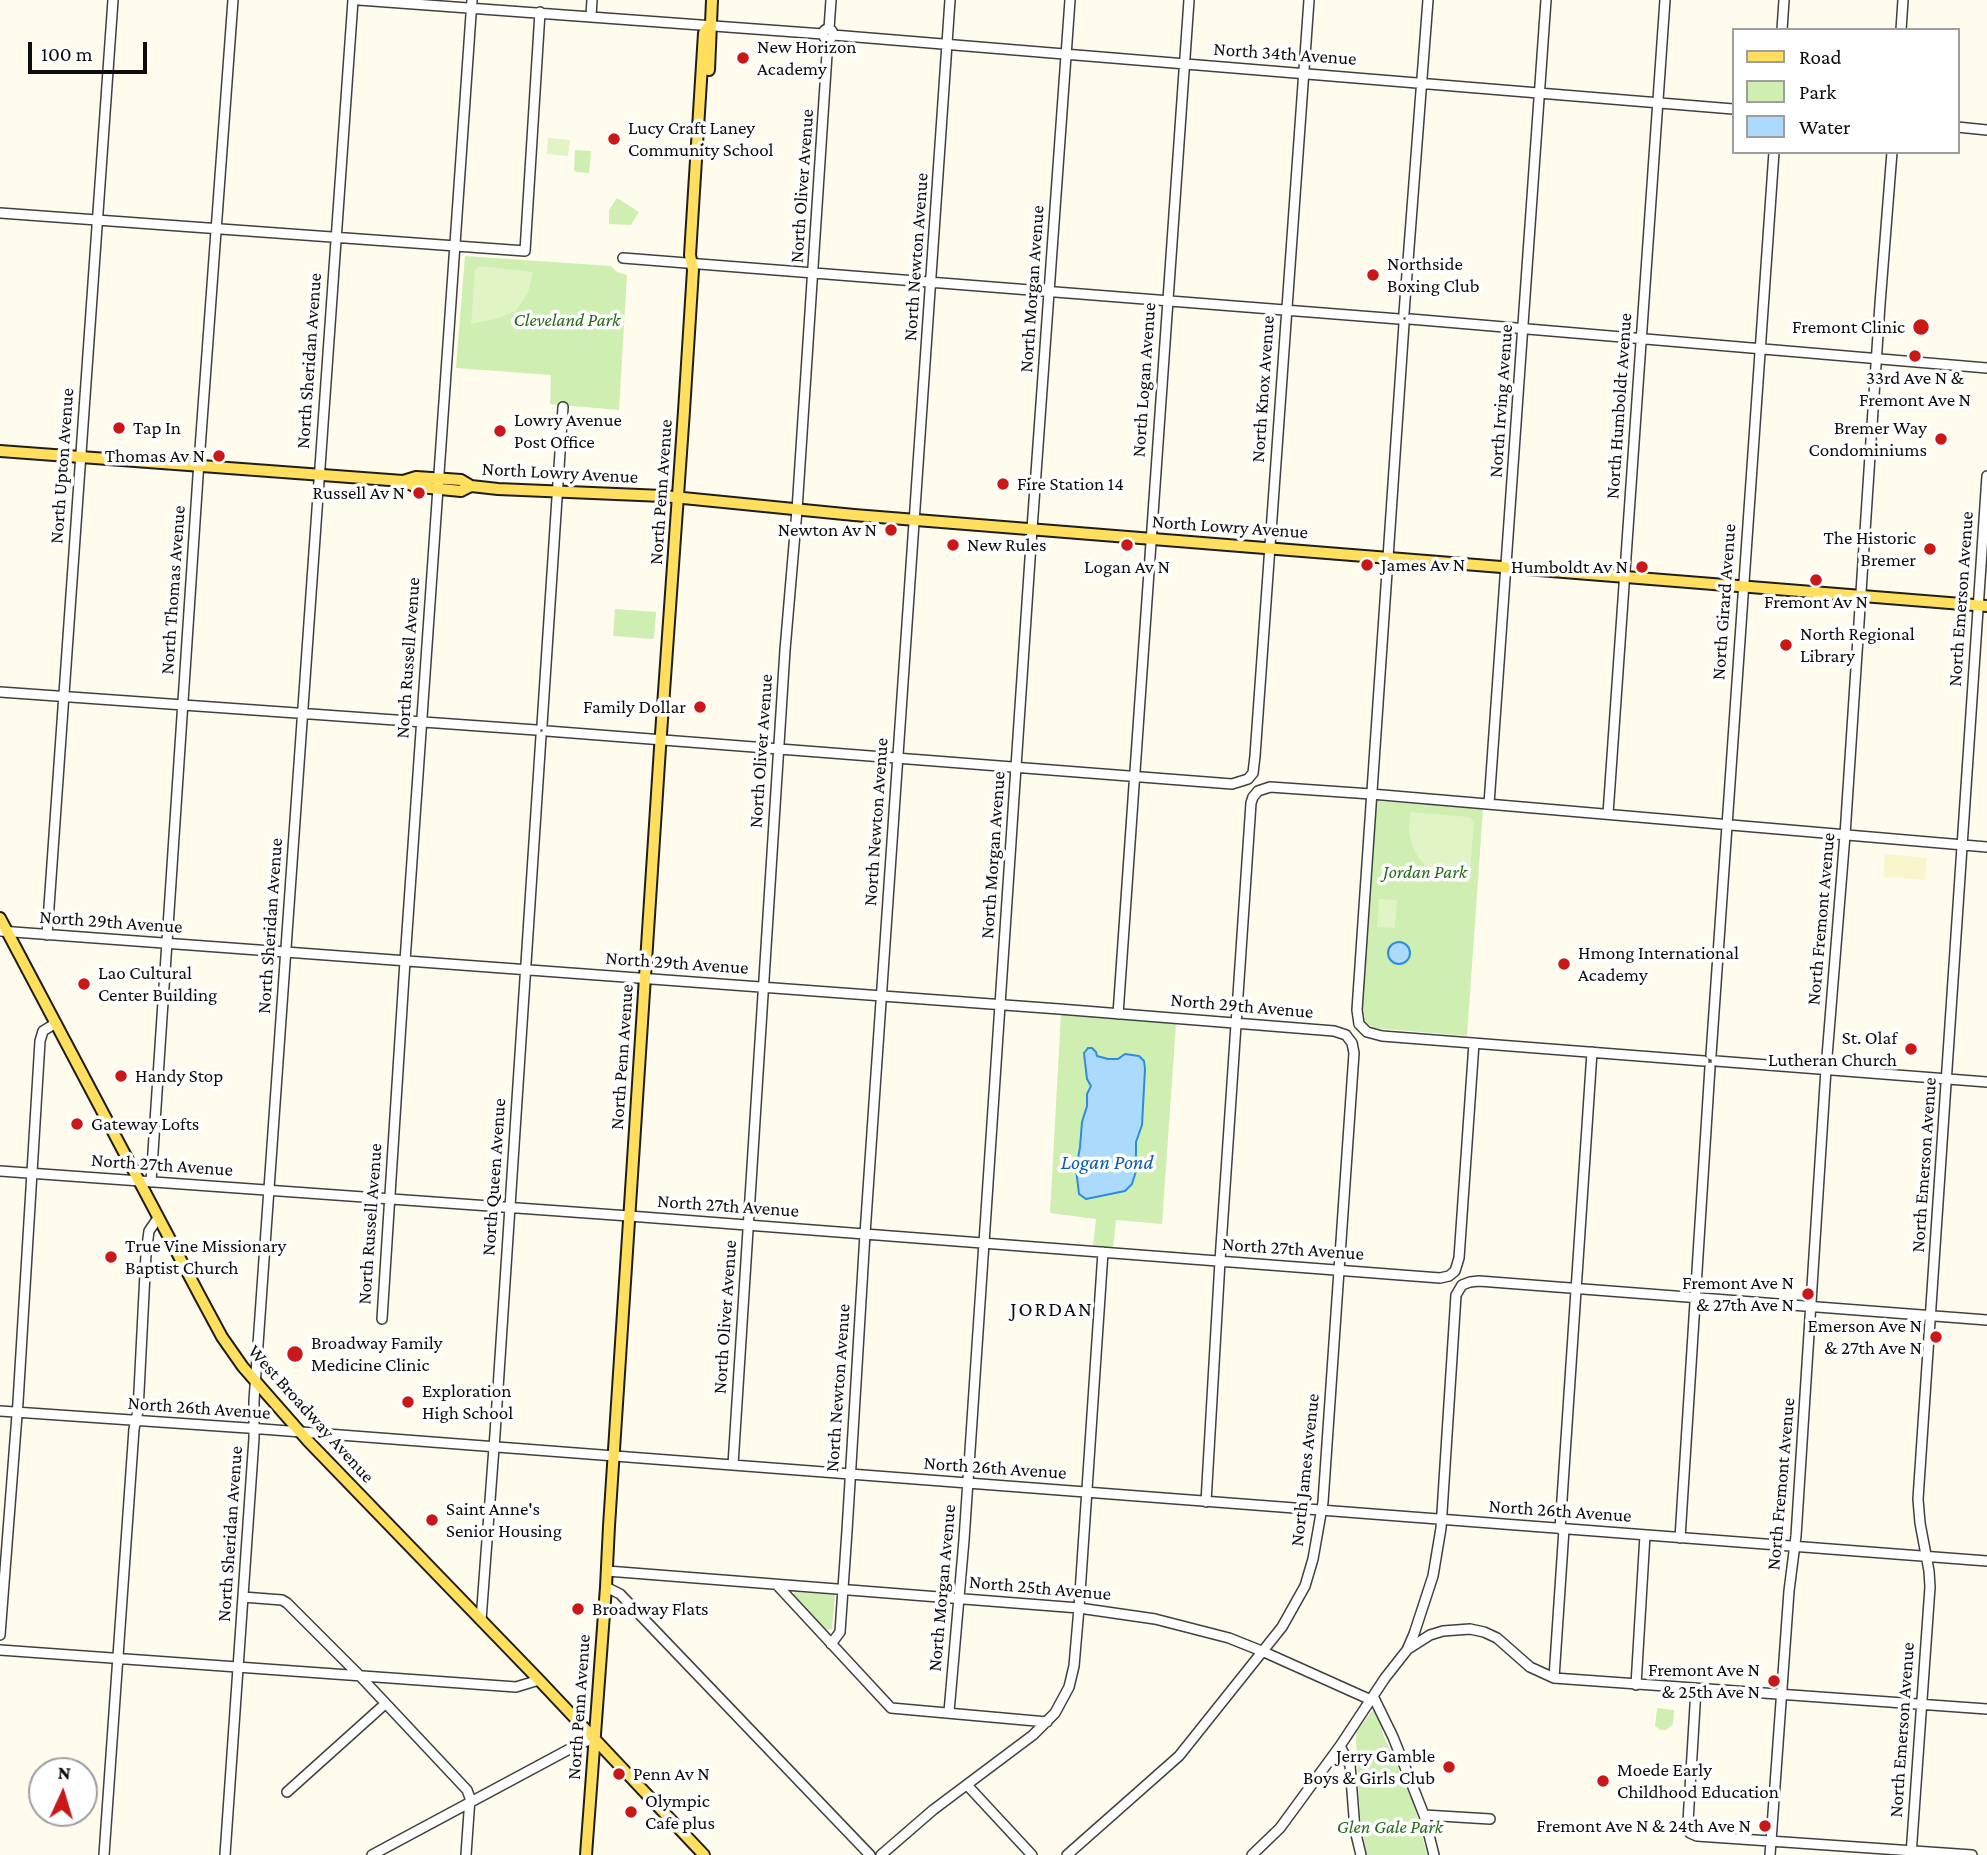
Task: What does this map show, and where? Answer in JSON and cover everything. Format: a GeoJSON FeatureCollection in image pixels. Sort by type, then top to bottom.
{"type":"FeatureCollection","features":[{"type":"Feature","properties":{"kind":"main road","name":"North Penn Avenue"},"geometry":{"type":"LineString","coordinates":[[586,1855],[712,0]]}},
{"type":"Feature","properties":{"kind":"main road","name":"North Lowry Avenue"},"geometry":{"type":"LineString","coordinates":[[0,451],[403,481],[416,487],[438,484],[461,491],[471,486],[679,498],[915,520],[1982,605]]}},
{"type":"Feature","properties":{"kind":"main road","name":"West Broadway Avenue"},"geometry":{"type":"LineString","coordinates":[[0,918],[4,932],[145,1181],[158,1218],[222,1337],[256,1382],[302,1433],[704,1855]]}},
{"type":"Feature","properties":{"kind":"street","name":"North Upton Avenue"},"geometry":{"type":"LineString","coordinates":[[47,935],[113,0]]}},
{"type":"Feature","properties":{"kind":"street","name":"North Thomas Avenue"},"geometry":{"type":"LineString","coordinates":[[145,1181],[166,944],[233,0]]}},
{"type":"Feature","properties":{"kind":"street","name":"North Sheridan Avenue"},"geometry":{"type":"LineString","coordinates":[[225,1855],[318,474],[353,0]]}},
{"type":"Feature","properties":{"kind":"street","name":"North 34th Avenue"},"geometry":{"type":"LineString","coordinates":[[359,0],[472,4],[540,12],[1731,109]]}},
{"type":"Feature","properties":{"kind":"street"},"geometry":{"type":"LineString","coordinates":[[591,16],[592,0]]}},
{"type":"Feature","properties":{"kind":"street","name":"North Oliver Avenue"},"geometry":{"type":"LineString","coordinates":[[733,1465],[787,624],[814,273],[831,0]]}},
{"type":"Feature","properties":{"kind":"street","name":"North Newton Avenue"},"geometry":{"type":"LineString","coordinates":[[831,1644],[839,1632],[843,1589],[950,0]]}},
{"type":"Feature","properties":{"kind":"street","name":"North Morgan Avenue"},"geometry":{"type":"LineString","coordinates":[[949,1712],[968,1483],[1070,0]]}},
{"type":"Feature","properties":{"kind":"street","name":"North Logan Avenue"},"geometry":{"type":"LineString","coordinates":[[1118,1014],[1189,0]]}},
{"type":"Feature","properties":{"kind":"street","name":"North Knox Avenue"},"geometry":{"type":"LineString","coordinates":[[1135,776],[1233,784],[1248,779],[1253,773],[1308,0]]}},
{"type":"Feature","properties":{"kind":"street"},"geometry":{"type":"LineString","coordinates":[[1428,0],[1371,794],[1357,1010],[1361,1028],[1382,1036],[1987,1083]]}},
{"type":"Feature","properties":{"kind":"street","name":"North Irving Avenue"},"geometry":{"type":"LineString","coordinates":[[1489,804],[1546,0]]}},
{"type":"Feature","properties":{"kind":"street","name":"North Humboldt Avenue"},"geometry":{"type":"LineString","coordinates":[[1608,814],[1665,0]]}},
{"type":"Feature","properties":{"kind":"street"},"geometry":{"type":"LineString","coordinates":[[1782,28],[1784,0]]}},
{"type":"Feature","properties":{"kind":"street"},"geometry":{"type":"LineString","coordinates":[[1901,28],[1903,0]]}},
{"type":"Feature","properties":{"kind":"street","name":"North Russell Avenue"},"geometry":{"type":"LineString","coordinates":[[382,1319],[472,4]]}},
{"type":"Feature","properties":{"kind":"street"},"geometry":{"type":"LineString","coordinates":[[0,213],[525,251],[540,12]]}},
{"type":"Feature","properties":{"kind":"street"},"geometry":{"type":"LineString","coordinates":[[1959,127],[1987,130]]}},
{"type":"Feature","properties":{"kind":"street","name":"North Girard Avenue"},"geometry":{"type":"LineString","coordinates":[[1679,1538],[1742,587],[1774,154]]}},
{"type":"Feature","properties":{"kind":"street","name":"North Fremont Avenue"},"geometry":{"type":"LineString","coordinates":[[1770,1855],[1789,1591],[1795,1546],[1826,1069],[1846,835],[1892,154]]}},
{"type":"Feature","properties":{"kind":"street"},"geometry":{"type":"LineString","coordinates":[[623,258],[1524,328],[1987,368]]}},
{"type":"Feature","properties":{"kind":"street","name":"North Queen Avenue"},"geometry":{"type":"LineString","coordinates":[[481,1620],[563,407]]}},
{"type":"Feature","properties":{"kind":"street","name":"North Emerson Avenue"},"geometry":{"type":"LineString","coordinates":[[1911,1853],[1930,1587],[1918,1499],[1962,845],[1982,605],[1987,476]]}},
{"type":"Feature","properties":{"kind":"street"},"geometry":{"type":"LineString","coordinates":[[0,692],[1135,776]]}},
{"type":"Feature","properties":{"kind":"street"},"geometry":{"type":"LineString","coordinates":[[1206,1502],[1251,803],[1258,791],[1270,787],[1371,794],[1987,848]]}},
{"type":"Feature","properties":{"kind":"street","name":"North 29th Avenue"},"geometry":{"type":"LineString","coordinates":[[4,932],[1237,1023],[1334,1031],[1349,1038]]}},
{"type":"Feature","properties":{"kind":"street"},"geometry":{"type":"LineString","coordinates":[[0,1635],[40,1041],[43,1031],[56,1023]]}},
{"type":"Feature","properties":{"kind":"street","name":"North James Avenue"},"geometry":{"type":"LineString","coordinates":[[1067,1855],[1180,1756],[1264,1652],[1289,1617],[1305,1586],[1314,1559],[1322,1510],[1354,1054],[1349,1038]]}},
{"type":"Feature","properties":{"kind":"street","name":"North 27th Avenue"},"geometry":{"type":"LineString","coordinates":[[0,1171],[1445,1278],[1457,1268],[1459,1258],[1474,1043]]}},
{"type":"Feature","properties":{"kind":"street"},"geometry":{"type":"LineString","coordinates":[[1554,1678],[1592,1052]]}},
{"type":"Feature","properties":{"kind":"street"},"geometry":{"type":"LineString","coordinates":[[104,1855],[138,1410],[147,1246],[149,1231],[158,1218]]}},
{"type":"Feature","properties":{"kind":"street"},"geometry":{"type":"LineString","coordinates":[[881,1855],[933,1811],[1033,1735],[1062,1703],[1069,1687],[1074,1666],[1079,1608],[1102,1252]]}},
{"type":"Feature","properties":{"kind":"street"},"geometry":{"type":"LineString","coordinates":[[1252,1855],[1280,1828],[1406,1650],[1433,1576],[1442,1520],[1456,1295],[1462,1286],[1479,1281],[1987,1320]]}},
{"type":"Feature","properties":{"kind":"street","name":"North 26th Avenue"},"geometry":{"type":"LineString","coordinates":[[0,1411],[1987,1561]]}},
{"type":"Feature","properties":{"kind":"street"},"geometry":{"type":"LineString","coordinates":[[1636,1685],[1645,1535]]}},
{"type":"Feature","properties":{"kind":"street","name":"North 25th Avenue"},"geometry":{"type":"LineString","coordinates":[[607,1571],[1079,1608],[1155,1619],[1180,1624],[1264,1652],[1372,1698]]}},
{"type":"Feature","properties":{"kind":"street"},"geometry":{"type":"LineString","coordinates":[[777,1585],[891,1707],[1047,1722]]}},
{"type":"Feature","properties":{"kind":"street"},"geometry":{"type":"LineString","coordinates":[[606,1587],[620,1594],[870,1855]]}},
{"type":"Feature","properties":{"kind":"street"},"geometry":{"type":"LineString","coordinates":[[243,1597],[282,1600],[287,1603],[467,1790],[470,1803],[466,1855]]}},
{"type":"Feature","properties":{"kind":"street"},"geometry":{"type":"LineString","coordinates":[[1406,1650],[1430,1635],[1470,1629],[1497,1638],[1530,1667],[1554,1678],[1987,1710]]}},
{"type":"Feature","properties":{"kind":"street"},"geometry":{"type":"LineString","coordinates":[[0,1650],[516,1687],[539,1680]]}},
{"type":"Feature","properties":{"kind":"street"},"geometry":{"type":"LineString","coordinates":[[1696,1689],[1688,1828],[1690,1833],[1697,1836],[1911,1853],[1972,1855]]}},
{"type":"Feature","properties":{"kind":"street"},"geometry":{"type":"LineString","coordinates":[[1372,1698],[1393,1737],[1424,1815],[1434,1855]]}},
{"type":"Feature","properties":{"kind":"street"},"geometry":{"type":"LineString","coordinates":[[287,1792],[385,1704]]}},
{"type":"Feature","properties":{"kind":"street"},"geometry":{"type":"LineString","coordinates":[[372,1855],[594,1738]]}},
{"type":"Feature","properties":{"kind":"street"},"geometry":{"type":"LineString","coordinates":[[1340,1746],[1350,1765],[1355,1829],[1361,1855]]}},
{"type":"Feature","properties":{"kind":"street"},"geometry":{"type":"LineString","coordinates":[[967,1785],[1032,1855]]}},
{"type":"Feature","properties":{"kind":"street"},"geometry":{"type":"LineString","coordinates":[[1424,1815],[1490,1819]]}},
{"type":"Feature","properties":{"kind":"shaded area"},"geometry":{"type":"Polygon","coordinates":[[[1885,854],[1927,858],[1925,880],[1883,877],[1885,854]]]}},
{"type":"Feature","properties":{"kind":"green space"},"geometry":{"type":"Polygon","coordinates":[[[548,138],[570,140],[568,156],[547,154],[548,138]]]}},
{"type":"Feature","properties":{"kind":"green space"},"geometry":{"type":"Polygon","coordinates":[[[575,150],[591,151],[589,173],[574,170],[575,150]]]}},
{"type":"Feature","properties":{"kind":"green space"},"geometry":{"type":"Polygon","coordinates":[[[617,198],[639,212],[631,225],[609,224],[609,210],[617,198]]]}},
{"type":"Feature","properties":{"kind":"green space","name":"Cleveland Park"},"geometry":{"type":"Polygon","coordinates":[[[465,256],[611,266],[617,272],[627,275],[619,410],[550,404],[551,375],[456,368],[465,256]]]}},
{"type":"Feature","properties":{"kind":"green space"},"geometry":{"type":"Polygon","coordinates":[[[480,266],[533,272],[528,293],[516,311],[496,319],[471,324],[475,270],[480,266]]]}},
{"type":"Feature","properties":{"kind":"green space"},"geometry":{"type":"Polygon","coordinates":[[[615,609],[656,612],[654,639],[613,636],[615,609]]]}},
{"type":"Feature","properties":{"kind":"green space","name":"Jordan Park"},"geometry":{"type":"Polygon","coordinates":[[[1378,801],[1483,809],[1467,1036],[1374,1028],[1363,1021],[1361,1016],[1374,830],[1373,806],[1378,801]]]}},
{"type":"Feature","properties":{"kind":"green space"},"geometry":{"type":"Polygon","coordinates":[[[1410,812],[1469,817],[1474,822],[1469,883],[1439,876],[1428,869],[1418,857],[1409,832],[1410,812]]]}},
{"type":"Feature","properties":{"kind":"green space"},"geometry":{"type":"Polygon","coordinates":[[[1379,899],[1397,900],[1395,928],[1377,927],[1379,899]]]}},
{"type":"Feature","properties":{"kind":"green space"},"geometry":{"type":"Polygon","coordinates":[[[1061,1014],[1176,1024],[1162,1224],[1116,1220],[1113,1248],[1093,1247],[1096,1219],[1050,1213],[1061,1014]]]}},
{"type":"Feature","properties":{"kind":"green space"},"geometry":{"type":"Polygon","coordinates":[[[795,1592],[835,1595],[832,1629],[826,1630],[792,1596],[795,1592]]]}},
{"type":"Feature","properties":{"kind":"green space"},"geometry":{"type":"Polygon","coordinates":[[[1657,1708],[1674,1710],[1673,1724],[1666,1730],[1655,1726],[1657,1708]]]}},
{"type":"Feature","properties":{"kind":"green space","name":"Glen Gale Park"},"geometry":{"type":"Polygon","coordinates":[[[1372,1711],[1376,1711],[1382,1719],[1382,1732],[1414,1804],[1427,1855],[1367,1855],[1360,1815],[1356,1740],[1357,1731],[1372,1711]]]}},
{"type":"Feature","properties":{"kind":"water"},"geometry":{"type":"Polygon","coordinates":[[[1399,942],[1407,945],[1410,953],[1407,961],[1399,964],[1391,961],[1388,953],[1391,945],[1399,942]]]}},
{"type":"Feature","properties":{"kind":"water","name":"Logan Pond"},"geometry":{"type":"Polygon","coordinates":[[[1088,1048],[1092,1048],[1097,1056],[1108,1059],[1118,1059],[1125,1054],[1139,1056],[1144,1061],[1145,1069],[1142,1125],[1136,1142],[1136,1171],[1132,1184],[1125,1191],[1086,1199],[1079,1194],[1076,1169],[1087,1094],[1091,1086],[1087,1079],[1084,1053],[1088,1048]]]}},
{"type":"Feature","properties":{"kind":"place","name":"New Horizon Academy"},"geometry":{"type":"Point","coordinates":[743,58]}},
{"type":"Feature","properties":{"kind":"place","name":"Lucy Craft Laney Community School"},"geometry":{"type":"Point","coordinates":[614,139]}},
{"type":"Feature","properties":{"kind":"place","name":"Northside Boxing Club"},"geometry":{"type":"Point","coordinates":[1373,275]}},
{"type":"Feature","properties":{"kind":"place","name":"Fremont Clinic"},"geometry":{"type":"Point","coordinates":[1921,327]}},
{"type":"Feature","properties":{"kind":"place","name":"33rd Ave N & Fremont Ave N"},"geometry":{"type":"Point","coordinates":[1915,356]}},
{"type":"Feature","properties":{"kind":"place","name":"Tap In"},"geometry":{"type":"Point","coordinates":[119,428]}},
{"type":"Feature","properties":{"kind":"place","name":"Lowry Avenue Post Office"},"geometry":{"type":"Point","coordinates":[500,431]}},
{"type":"Feature","properties":{"kind":"place","name":"Bremer Way Condominiums"},"geometry":{"type":"Point","coordinates":[1941,439]}},
{"type":"Feature","properties":{"kind":"place","name":"Thomas Av N"},"geometry":{"type":"Point","coordinates":[219,456]}},
{"type":"Feature","properties":{"kind":"place","name":"Fire Station 14"},"geometry":{"type":"Point","coordinates":[1003,484]}},
{"type":"Feature","properties":{"kind":"place","name":"Russell Av N"},"geometry":{"type":"Point","coordinates":[419,493]}},
{"type":"Feature","properties":{"kind":"place","name":"Newton Av N"},"geometry":{"type":"Point","coordinates":[891,530]}},
{"type":"Feature","properties":{"kind":"place","name":"New Rules"},"geometry":{"type":"Point","coordinates":[953,545]}},
{"type":"Feature","properties":{"kind":"place","name":"Logan Av N"},"geometry":{"type":"Point","coordinates":[1127,545]}},
{"type":"Feature","properties":{"kind":"place","name":"The Historic Bremer"},"geometry":{"type":"Point","coordinates":[1930,549]}},
{"type":"Feature","properties":{"kind":"place","name":"James Av N"},"geometry":{"type":"Point","coordinates":[1367,565]}},
{"type":"Feature","properties":{"kind":"place","name":"Humboldt Av N"},"geometry":{"type":"Point","coordinates":[1642,567]}},
{"type":"Feature","properties":{"kind":"place","name":"Fremont Av N"},"geometry":{"type":"Point","coordinates":[1816,580]}},
{"type":"Feature","properties":{"kind":"place","name":"North Regional Library"},"geometry":{"type":"Point","coordinates":[1786,645]}},
{"type":"Feature","properties":{"kind":"place","name":"Family Dollar"},"geometry":{"type":"Point","coordinates":[700,707]}},
{"type":"Feature","properties":{"kind":"place","name":"Hmong International Academy"},"geometry":{"type":"Point","coordinates":[1564,964]}},
{"type":"Feature","properties":{"kind":"place","name":"Lao Cultural Center Building"},"geometry":{"type":"Point","coordinates":[84,984]}},
{"type":"Feature","properties":{"kind":"place","name":"St. Olaf Lutheran Church"},"geometry":{"type":"Point","coordinates":[1911,1049]}},
{"type":"Feature","properties":{"kind":"place","name":"Handy Stop"},"geometry":{"type":"Point","coordinates":[121,1076]}},
{"type":"Feature","properties":{"kind":"place","name":"Gateway Lofts"},"geometry":{"type":"Point","coordinates":[77,1124]}},
{"type":"Feature","properties":{"kind":"place","name":"True Vine Missionary Baptist Church"},"geometry":{"type":"Point","coordinates":[111,1257]}},
{"type":"Feature","properties":{"kind":"place","name":"Fremont Ave N & 27th Ave N"},"geometry":{"type":"Point","coordinates":[1808,1294]}},
{"type":"Feature","properties":{"kind":"place","name":"Emerson Ave N & 27th Ave N"},"geometry":{"type":"Point","coordinates":[1936,1337]}},
{"type":"Feature","properties":{"kind":"place","name":"Broadway Family Medicine Clinic"},"geometry":{"type":"Point","coordinates":[295,1354]}},
{"type":"Feature","properties":{"kind":"place","name":"Exploration High School"},"geometry":{"type":"Point","coordinates":[408,1402]}},
{"type":"Feature","properties":{"kind":"place","name":"Saint Anne's Senior Housing"},"geometry":{"type":"Point","coordinates":[432,1520]}},
{"type":"Feature","properties":{"kind":"place","name":"Broadway Flats"},"geometry":{"type":"Point","coordinates":[578,1609]}},
{"type":"Feature","properties":{"kind":"place","name":"Fremont Ave N & 25th Ave N"},"geometry":{"type":"Point","coordinates":[1774,1681]}},
{"type":"Feature","properties":{"kind":"place","name":"Jerry Gamble Boys & Girls Club"},"geometry":{"type":"Point","coordinates":[1449,1767]}},
{"type":"Feature","properties":{"kind":"place","name":"Penn Av N"},"geometry":{"type":"Point","coordinates":[619,1774]}},
{"type":"Feature","properties":{"kind":"place","name":"Moede Early Childhood Education"},"geometry":{"type":"Point","coordinates":[1603,1781]}},
{"type":"Feature","properties":{"kind":"place","name":"Olympic Cafe plus"},"geometry":{"type":"Point","coordinates":[631,1812]}},
{"type":"Feature","properties":{"kind":"place","name":"Fremont Ave N & 24th Ave N"},"geometry":{"type":"Point","coordinates":[1765,1826]}},
{"type":"Feature","properties":{"kind":"district","name":"JORDAN"},"geometry":{"type":"Point","coordinates":[1052,1310]}}]}
